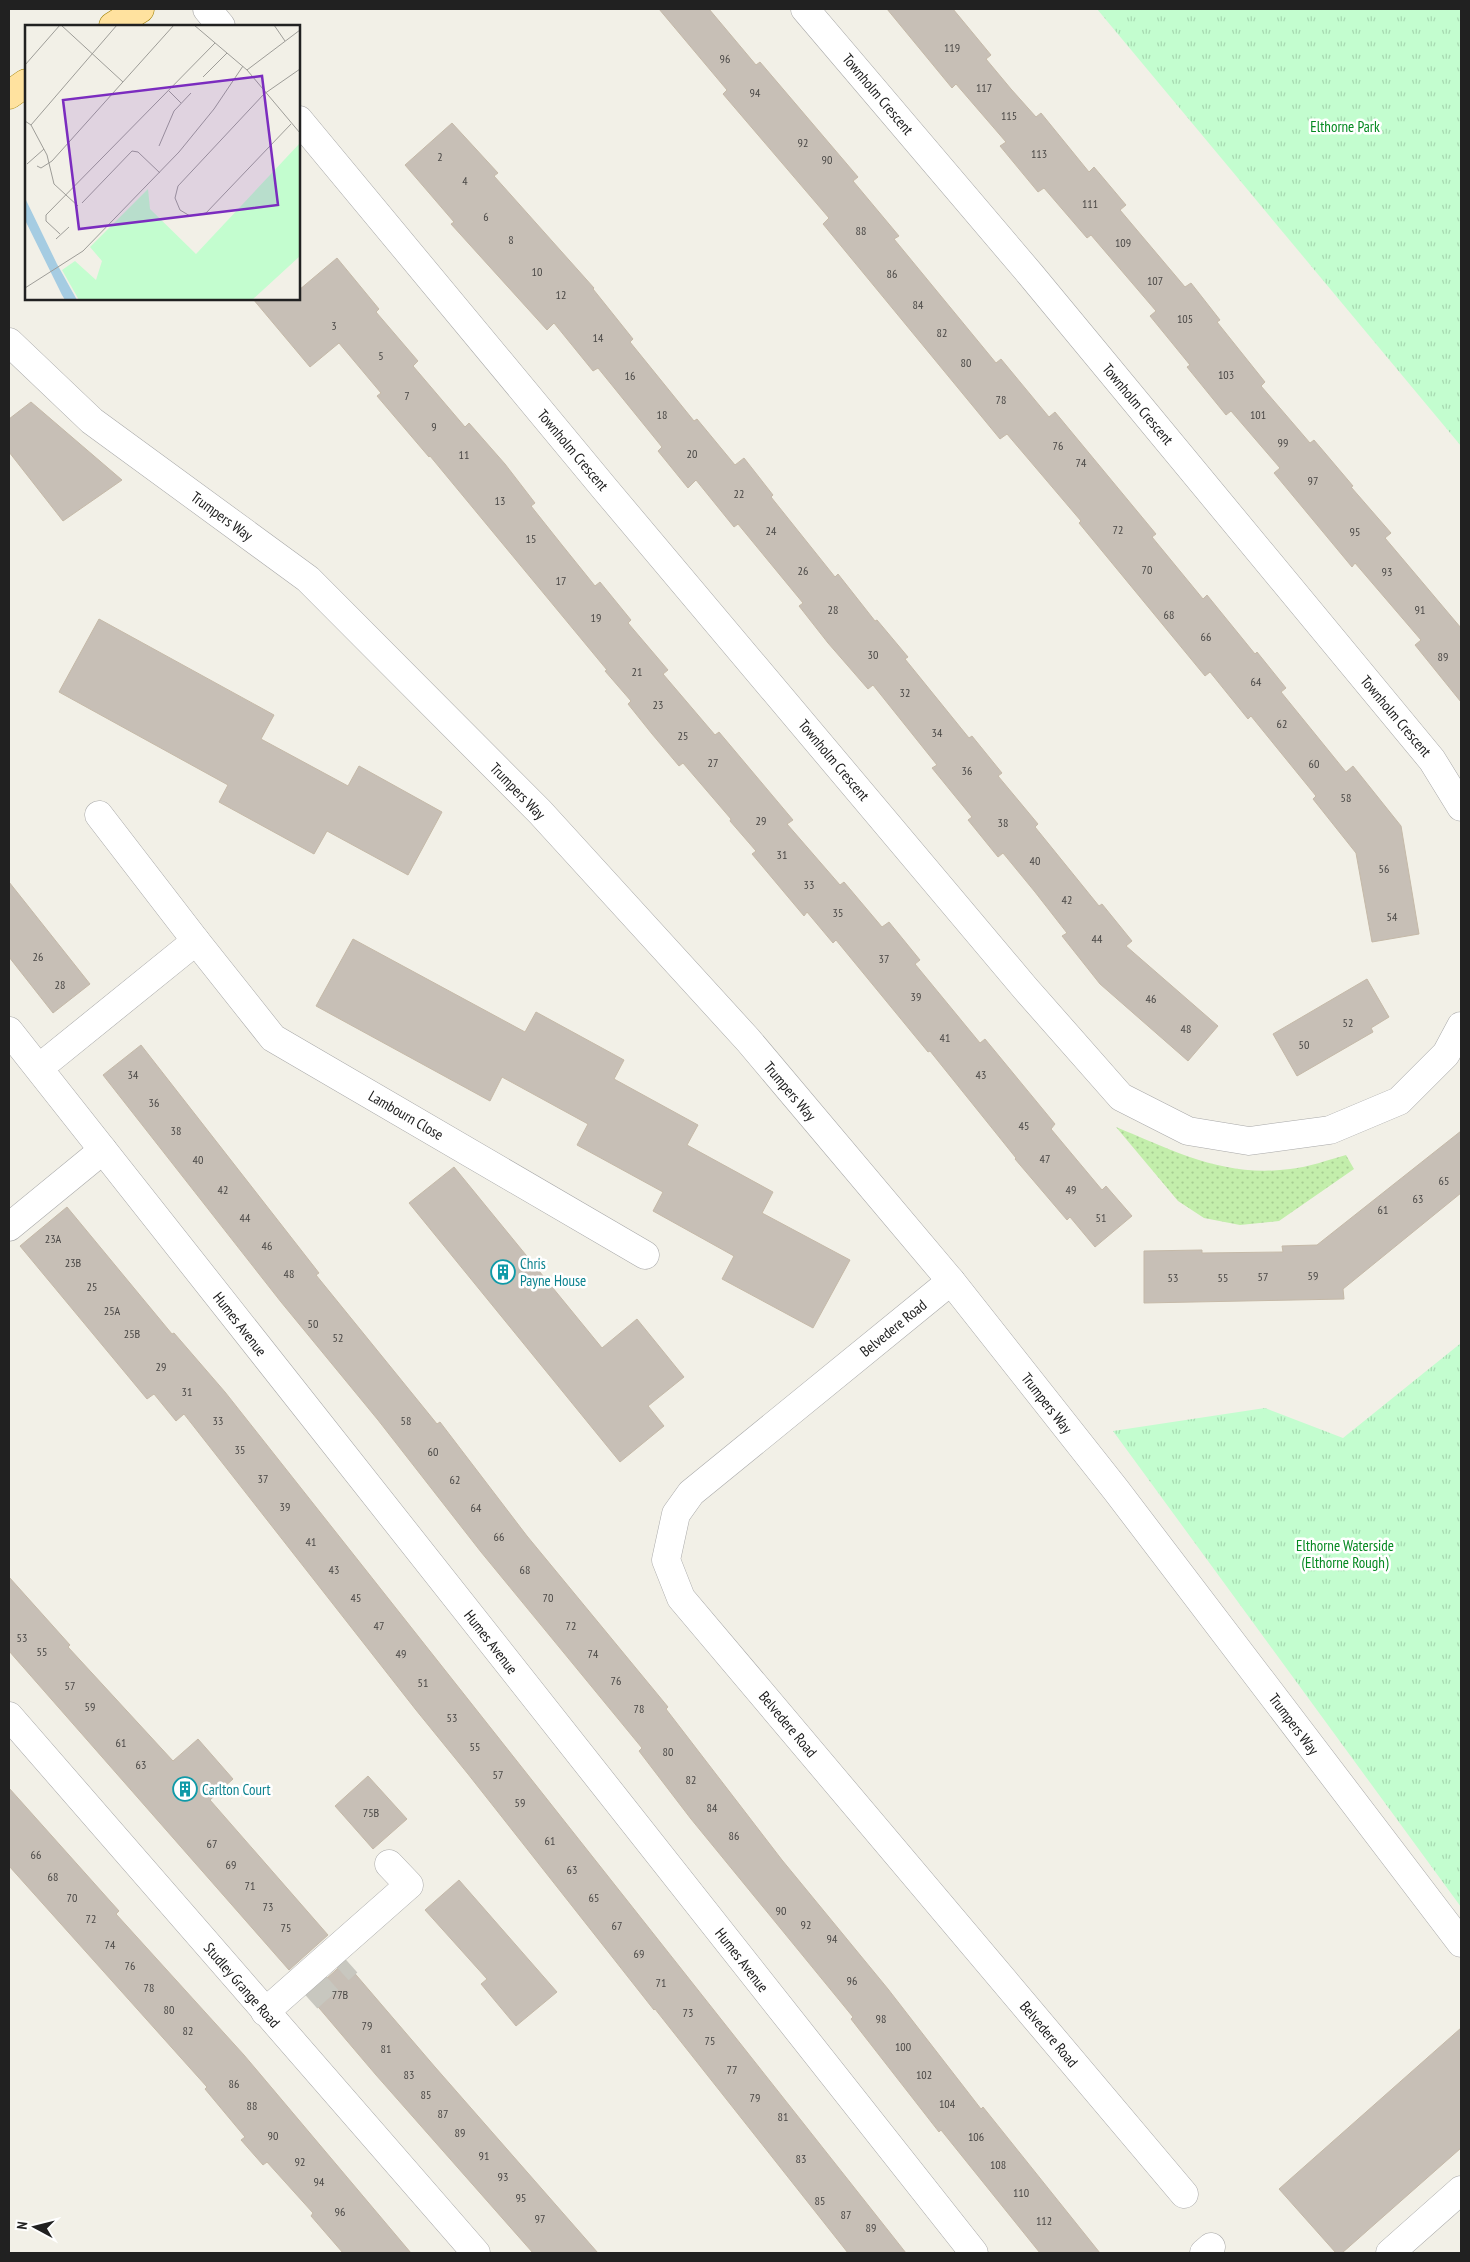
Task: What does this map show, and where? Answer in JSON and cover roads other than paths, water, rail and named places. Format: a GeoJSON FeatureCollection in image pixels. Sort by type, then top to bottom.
{"type":"FeatureCollection","features":[{"type":"Feature","properties":{"kind":"main road"},"geometry":{"type":"LineString","coordinates":[[115,25],[140,9]]}},
{"type":"Feature","properties":{"kind":"main road"},"geometry":{"type":"LineString","coordinates":[[9,95],[25,84]]}},
{"type":"Feature","properties":{"kind":"street"},"geometry":{"type":"LineString","coordinates":[[206,9],[220,25]]}},
{"type":"Feature","properties":{"kind":"street","name":"Townholm Crescent"},"geometry":{"type":"LineString","coordinates":[[806,9],[1031,275],[1432,760],[1461,807]]}},
{"type":"Feature","properties":{"kind":"street","name":"Townholm Crescent"},"geometry":{"type":"LineString","coordinates":[[300,121],[650,542],[1025,988],[1121,1097],[1188,1131],[1240,1140],[1249,1141],[1330,1130],[1399,1101],[1446,1054],[1461,1026]]}},
{"type":"Feature","properties":{"kind":"street","name":"Trumpers Way"},"geometry":{"type":"LineString","coordinates":[[9,342],[92,422],[308,579],[540,812],[748,1040],[951,1281],[1116,1490],[1461,1943]]}},
{"type":"Feature","properties":{"kind":"street","name":"Lambourn Close"},"geometry":{"type":"LineString","coordinates":[[99,816],[274,1038],[645,1255]]}},
{"type":"Feature","properties":{"kind":"street"},"geometry":{"type":"LineString","coordinates":[[39,1068],[196,941]]}},
{"type":"Feature","properties":{"kind":"street","name":"Humes Avenue"},"geometry":{"type":"LineString","coordinates":[[9,1030],[974,2253]]}},
{"type":"Feature","properties":{"kind":"street"},"geometry":{"type":"LineString","coordinates":[[9,1227],[103,1150]]}},
{"type":"Feature","properties":{"kind":"street","name":"Belvedere Road"},"geometry":{"type":"LineString","coordinates":[[951,1281],[691,1493],[676,1514],[666,1560],[681,1598],[1184,2194]]}},
{"type":"Feature","properties":{"kind":"street","name":"Studley Grange Road"},"geometry":{"type":"LineString","coordinates":[[9,1716],[476,2253]]}},
{"type":"Feature","properties":{"kind":"street"},"geometry":{"type":"LineString","coordinates":[[271,2018],[409,1884],[389,1864]]}},
{"type":"Feature","properties":{"kind":"street"},"geometry":{"type":"LineString","coordinates":[[348,1962],[378,1936]]}},
{"type":"Feature","properties":{"kind":"street"},"geometry":{"type":"LineString","coordinates":[[271,2018],[308,1998]]}},
{"type":"Feature","properties":{"kind":"street"},"geometry":{"type":"LineString","coordinates":[[1390,2253],[1461,2190]]}},
{"type":"Feature","properties":{"kind":"tunnel"},"geometry":{"type":"LineString","coordinates":[[308,1998],[348,1962]]}},
{"type":"Feature","properties":{"kind":"place","name":"Chris Payne House"},"geometry":{"type":"Point","coordinates":[503,1272]}},
{"type":"Feature","properties":{"kind":"place","name":"Carlton Court"},"geometry":{"type":"Point","coordinates":[185,1789]}},
{"type":"Feature","properties":{"kind":"park label","name":"Elthorne Park"},"geometry":{"type":"Point","coordinates":[1345,126]}},
{"type":"Feature","properties":{"kind":"park label","name":"Elthorne Waterside (Elthorne Rough)"},"geometry":{"type":"Point","coordinates":[1345,1554]}}]}
